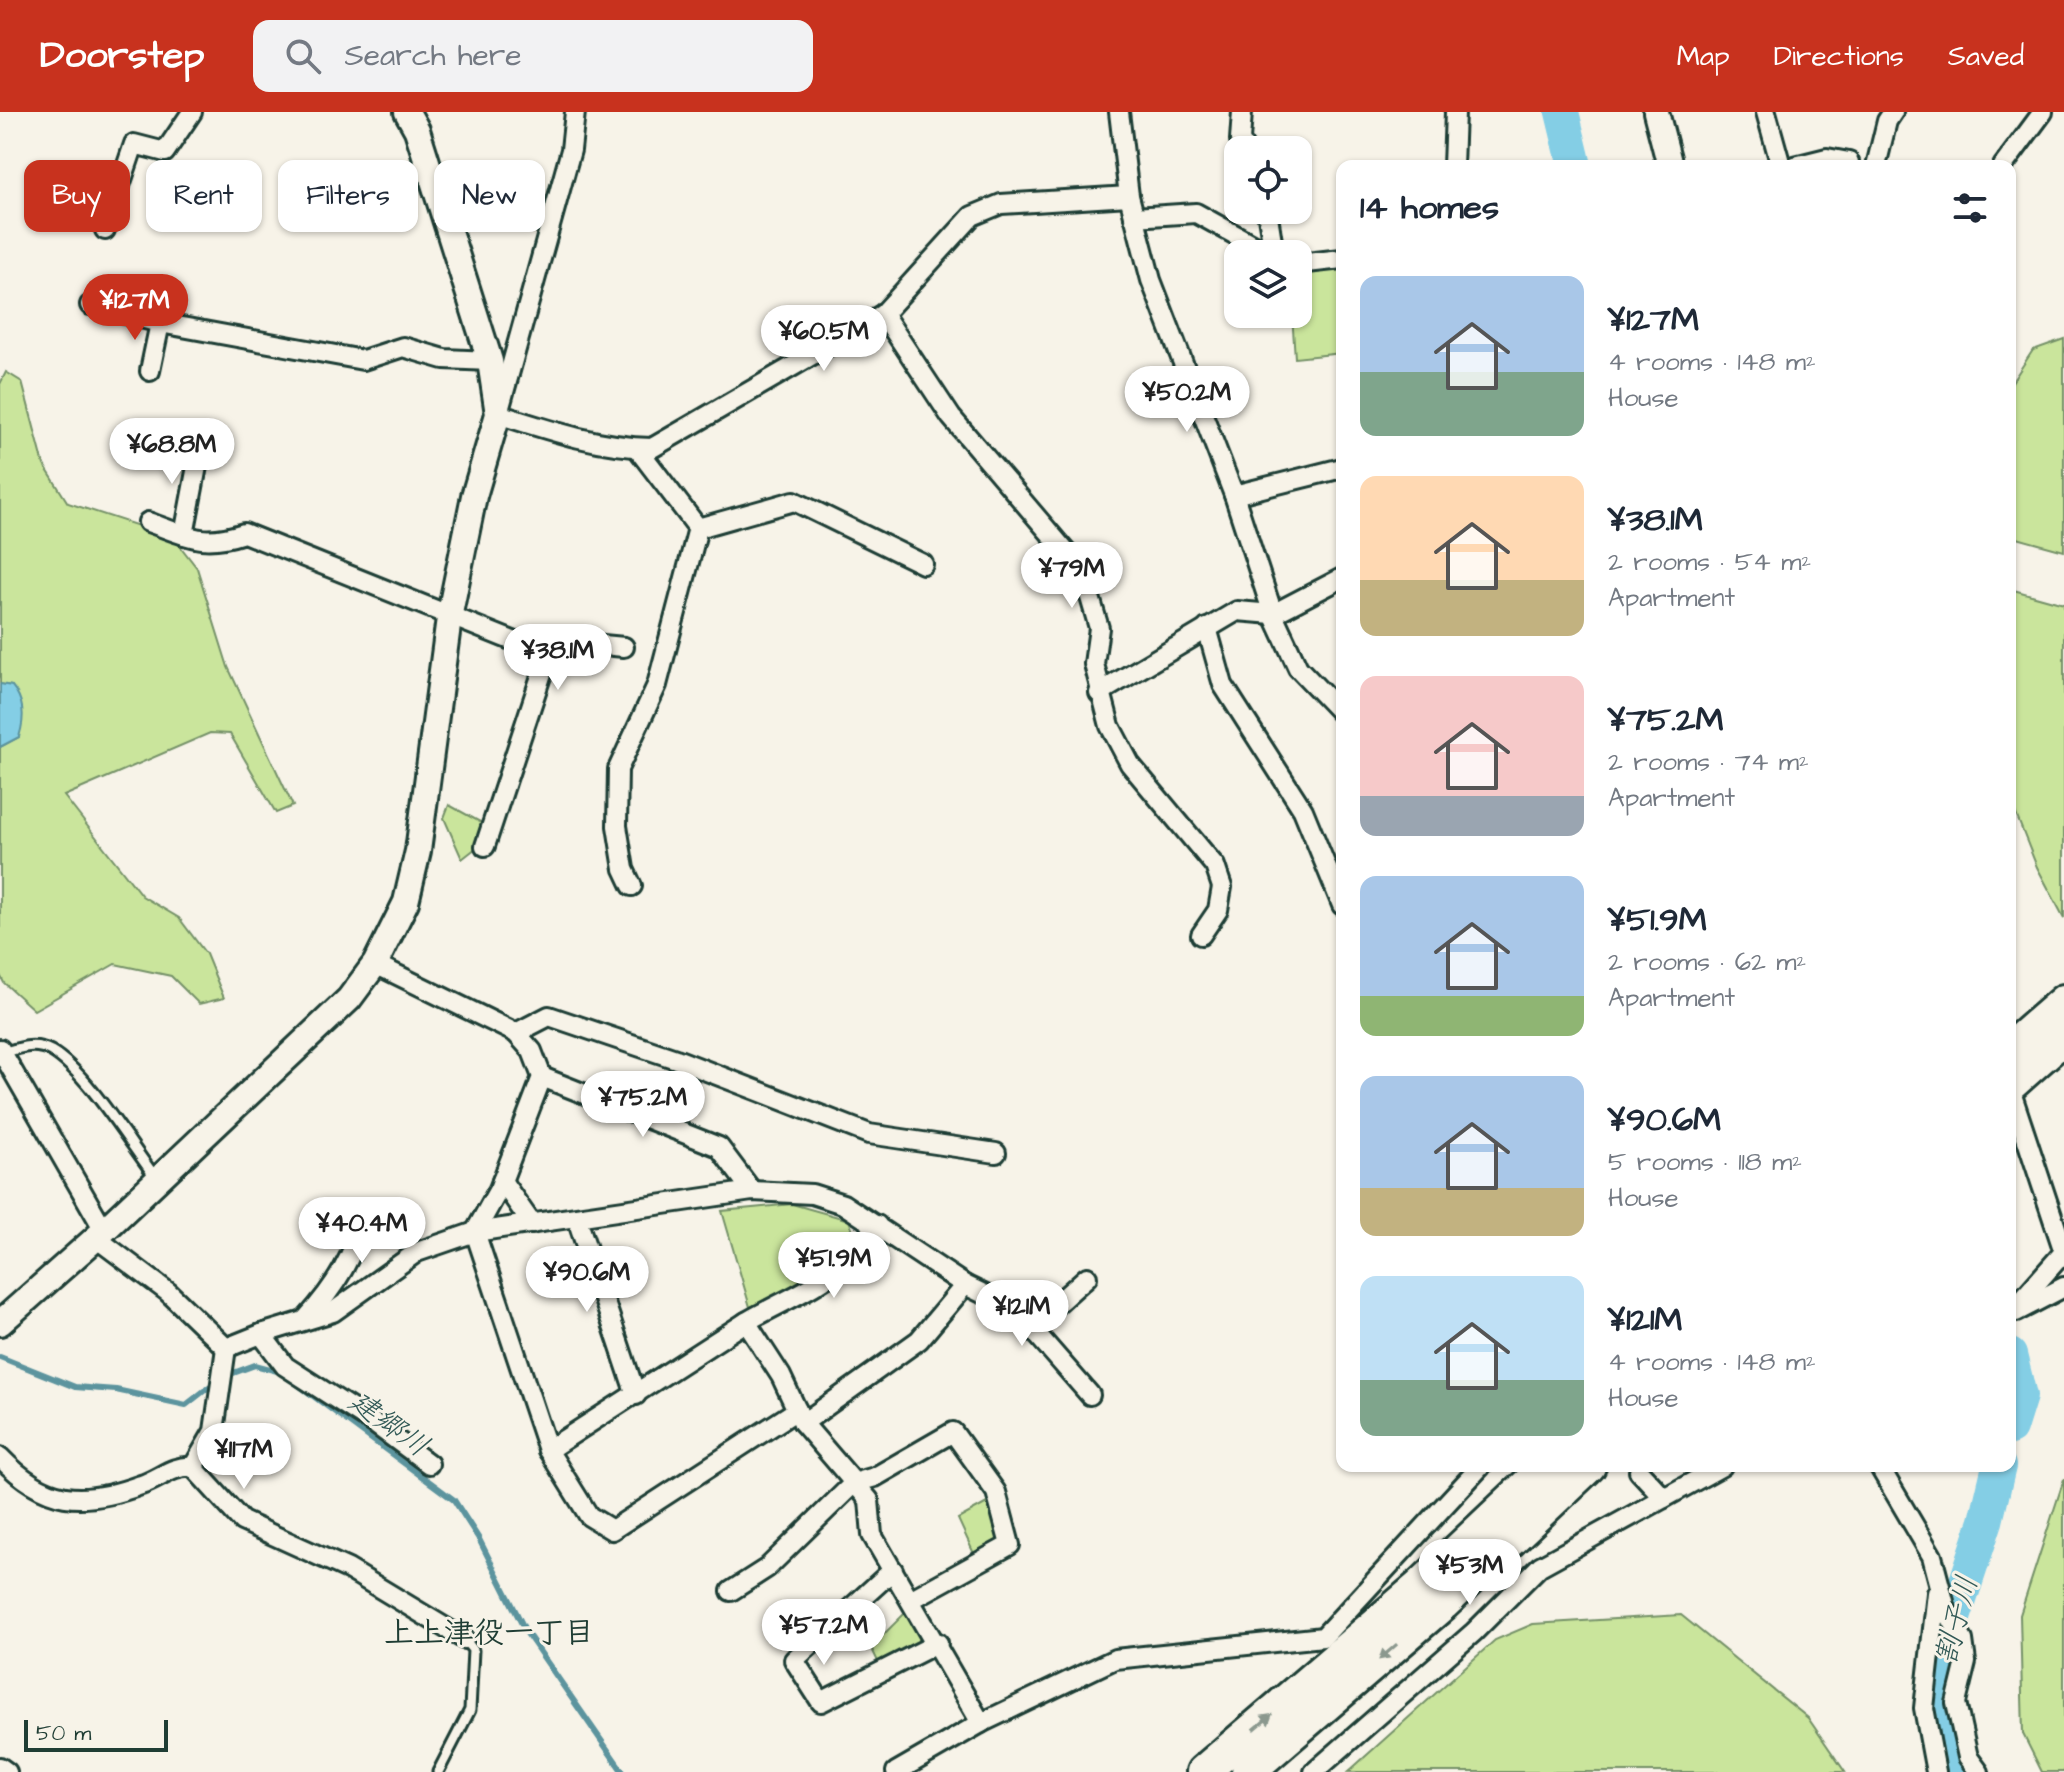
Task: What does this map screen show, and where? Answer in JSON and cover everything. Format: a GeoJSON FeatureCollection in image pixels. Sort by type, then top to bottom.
{"type":"FeatureCollection","features":[{"type":"Feature","properties":{"kind":"highway"},"geometry":{"type":"LineString","coordinates":[[2016,1043],[2064,1001]]}},
{"type":"Feature","properties":{"kind":"highway"},"geometry":{"type":"LineString","coordinates":[[2016,1081],[2064,1037]]}},
{"type":"Feature","properties":{"kind":"highway"},"geometry":{"type":"LineString","coordinates":[[1203,1772],[1419,1587],[1541,1472]]}},
{"type":"Feature","properties":{"kind":"highway"},"geometry":{"type":"LineString","coordinates":[[1248,1772],[1443,1604],[1583,1472]]}},
{"type":"Feature","properties":{"kind":"street"},"geometry":{"type":"LineString","coordinates":[[129,160],[134,144],[165,152],[192,112]]}},
{"type":"Feature","properties":{"kind":"street"},"geometry":{"type":"LineString","coordinates":[[407,112],[417,130],[490,361],[498,414]]}},
{"type":"Feature","properties":{"kind":"street"},"geometry":{"type":"LineString","coordinates":[[0,1323],[100,1234],[349,999],[375,964],[406,902],[418,851],[449,618],[474,496],[571,150],[575,112]]}},
{"type":"Feature","properties":{"kind":"street"},"geometry":{"type":"LineString","coordinates":[[1119,112],[1129,196],[1167,324],[1234,495],[1273,614],[1298,668],[1336,708]]}},
{"type":"Feature","properties":{"kind":"street"},"geometry":{"type":"LineString","coordinates":[[1240,136],[1242,112]]}},
{"type":"Feature","properties":{"kind":"street"},"geometry":{"type":"LineString","coordinates":[[1453,160],[1455,112]]}},
{"type":"Feature","properties":{"kind":"street"},"geometry":{"type":"LineString","coordinates":[[1656,112],[1668,160]]}},
{"type":"Feature","properties":{"kind":"street"},"geometry":{"type":"LineString","coordinates":[[1766,112],[1779,160]]}},
{"type":"Feature","properties":{"kind":"street"},"geometry":{"type":"LineString","coordinates":[[1877,160],[1887,121],[1893,112]]}},
{"type":"Feature","properties":{"kind":"street"},"geometry":{"type":"LineString","coordinates":[[2007,160],[2043,112]]}},
{"type":"Feature","properties":{"kind":"street"},"geometry":{"type":"LineString","coordinates":[[498,414],[576,439],[652,448],[883,314],[972,216],[1001,204],[1129,196]]}},
{"type":"Feature","properties":{"kind":"street"},"geometry":{"type":"LineString","coordinates":[[1134,217],[1196,213],[1246,240]]}},
{"type":"Feature","properties":{"kind":"street"},"geometry":{"type":"LineString","coordinates":[[1312,262],[1336,260]]}},
{"type":"Feature","properties":{"kind":"street"},"geometry":{"type":"LineString","coordinates":[[90,305],[160,323],[363,360],[403,347],[444,359],[490,361]]}},
{"type":"Feature","properties":{"kind":"street"},"geometry":{"type":"LineString","coordinates":[[883,314],[951,417],[1066,552],[1087,587],[1099,628],[1094,664],[1099,693],[1110,726],[1130,764],[1215,866],[1222,887],[1218,910],[1201,935]]}},
{"type":"Feature","properties":{"kind":"street"},"geometry":{"type":"LineString","coordinates":[[150,371],[160,323]]}},
{"type":"Feature","properties":{"kind":"street"},"geometry":{"type":"LineString","coordinates":[[184,535],[201,445]]}},
{"type":"Feature","properties":{"kind":"street"},"geometry":{"type":"LineString","coordinates":[[637,448],[698,528]]}},
{"type":"Feature","properties":{"kind":"street"},"geometry":{"type":"LineString","coordinates":[[1234,495],[1336,470]]}},
{"type":"Feature","properties":{"kind":"street"},"geometry":{"type":"LineString","coordinates":[[698,528],[794,501],[923,564]]}},
{"type":"Feature","properties":{"kind":"street"},"geometry":{"type":"LineString","coordinates":[[148,522],[184,535],[217,542],[244,533],[449,618],[548,655],[582,643],[624,647]]}},
{"type":"Feature","properties":{"kind":"street"},"geometry":{"type":"LineString","coordinates":[[632,886],[624,869],[617,826],[618,769],[657,685],[698,528]]}},
{"type":"Feature","properties":{"kind":"street"},"geometry":{"type":"LineString","coordinates":[[1099,693],[1237,611],[1273,614],[1336,581]]}},
{"type":"Feature","properties":{"kind":"street"},"geometry":{"type":"LineString","coordinates":[[1207,628],[1223,685],[1257,733],[1303,810],[1336,890]]}},
{"type":"Feature","properties":{"kind":"street"},"geometry":{"type":"LineString","coordinates":[[485,846],[548,655]]}},
{"type":"Feature","properties":{"kind":"street"},"geometry":{"type":"LineString","coordinates":[[375,964],[516,1033],[532,1051],[542,1077],[502,1181],[475,1232],[548,1450],[589,1516],[612,1530],[919,1340],[965,1285]]}},
{"type":"Feature","properties":{"kind":"street"},"geometry":{"type":"LineString","coordinates":[[516,1033],[549,1016],[676,1059],[869,1134],[996,1153]]}},
{"type":"Feature","properties":{"kind":"street"},"geometry":{"type":"LineString","coordinates":[[1,1051],[100,1234],[168,1292],[226,1352]]}},
{"type":"Feature","properties":{"kind":"street"},"geometry":{"type":"LineString","coordinates":[[542,1077],[719,1147],[752,1191]]}},
{"type":"Feature","properties":{"kind":"street"},"geometry":{"type":"LineString","coordinates":[[2016,1105],[2064,1252],[2016,1307]]}},
{"type":"Feature","properties":{"kind":"street"},"geometry":{"type":"LineString","coordinates":[[502,1181],[532,1224]]}},
{"type":"Feature","properties":{"kind":"street"},"geometry":{"type":"LineString","coordinates":[[226,1352],[261,1334],[333,1312],[417,1252],[475,1232],[752,1191],[812,1194],[843,1204],[965,1285],[1015,1309],[1090,1395]]}},
{"type":"Feature","properties":{"kind":"street"},"geometry":{"type":"LineString","coordinates":[[305,1321],[336,1286],[358,1239],[366,1212]]}},
{"type":"Feature","properties":{"kind":"street"},"geometry":{"type":"LineString","coordinates":[[577,1219],[636,1395]]}},
{"type":"Feature","properties":{"kind":"street"},"geometry":{"type":"LineString","coordinates":[[548,1450],[746,1322],[819,1286],[856,1255],[877,1225]]}},
{"type":"Feature","properties":{"kind":"street"},"geometry":{"type":"LineString","coordinates":[[1031,1327],[1087,1277]]}},
{"type":"Feature","properties":{"kind":"street"},"geometry":{"type":"LineString","coordinates":[[2016,1311],[2064,1287]]}},
{"type":"Feature","properties":{"kind":"street"},"geometry":{"type":"LineString","coordinates":[[746,1322],[800,1416],[869,1500],[872,1535],[938,1643],[981,1723]]}},
{"type":"Feature","properties":{"kind":"street"},"geometry":{"type":"LineString","coordinates":[[261,1334],[285,1366],[429,1464]]}},
{"type":"Feature","properties":{"kind":"street"},"geometry":{"type":"LineString","coordinates":[[193,1467],[214,1431],[226,1352]]}},
{"type":"Feature","properties":{"kind":"street"},"geometry":{"type":"LineString","coordinates":[[731,1591],[767,1568],[854,1483],[875,1477],[953,1432],[996,1492],[1010,1545],[912,1599]]}},
{"type":"Feature","properties":{"kind":"street"},"geometry":{"type":"LineString","coordinates":[[0,1457],[44,1493],[81,1500],[142,1485],[179,1466],[193,1467],[242,1521],[348,1569],[464,1639]]}},
{"type":"Feature","properties":{"kind":"street"},"geometry":{"type":"LineString","coordinates":[[896,1772],[981,1723],[1115,1659],[1323,1637],[1475,1472]]}},
{"type":"Feature","properties":{"kind":"street"},"geometry":{"type":"LineString","coordinates":[[1640,1472],[1664,1498]]}},
{"type":"Feature","properties":{"kind":"street"},"geometry":{"type":"LineString","coordinates":[[1314,1772],[1474,1632],[1540,1566],[1711,1472]]}},
{"type":"Feature","properties":{"kind":"street"},"geometry":{"type":"LineString","coordinates":[[1883,1472],[1932,1556],[1946,1609],[1963,1640],[1966,1662],[1956,1703],[1968,1757],[1979,1772]]}},
{"type":"Feature","properties":{"kind":"street"},"geometry":{"type":"LineString","coordinates":[[893,1570],[794,1660],[821,1702],[938,1643]]}},
{"type":"Feature","properties":{"kind":"street"},"geometry":{"type":"LineString","coordinates":[[1936,1772],[1924,1708],[1938,1586]]}},
{"type":"Feature","properties":{"kind":"street"},"geometry":{"type":"LineString","coordinates":[[0,1767],[7,1772]]}},
{"type":"Feature","properties":{"kind":"lane"},"geometry":{"type":"LineString","coordinates":[[1,1051],[29,1045],[51,1051],[83,1081],[158,1180]]}},
{"type":"Feature","properties":{"kind":"lane"},"geometry":{"type":"LineString","coordinates":[[438,1772],[470,1710],[473,1650],[464,1639]]}},
{"type":"Feature","properties":{"kind":"green space"},"geometry":{"type":"Polygon","coordinates":[[[1336,270],[1336,354],[1295,358],[1293,328],[1312,328],[1312,272],[1336,270]]]}},
{"type":"Feature","properties":{"kind":"green space"},"geometry":{"type":"Polygon","coordinates":[[[2064,339],[2064,551],[2016,538],[2016,376],[2033,350],[2064,339]]]}},
{"type":"Feature","properties":{"kind":"green space"},"geometry":{"type":"Polygon","coordinates":[[[6,372],[22,382],[44,465],[68,503],[173,537],[197,568],[228,667],[293,806],[276,813],[230,734],[210,733],[64,796],[142,896],[179,918],[206,954],[224,998],[199,1004],[171,976],[115,964],[34,1010],[4,983],[0,975],[0,747],[19,737],[12,686],[0,684],[0,384],[6,372]]]}},
{"type":"Feature","properties":{"kind":"green space"},"geometry":{"type":"Polygon","coordinates":[[[2016,591],[2064,604],[2064,918],[2037,867],[2016,814],[2016,591]]]}},
{"type":"Feature","properties":{"kind":"green space"},"geometry":{"type":"Polygon","coordinates":[[[449,805],[482,823],[476,848],[462,859],[444,818],[449,805]]]}},
{"type":"Feature","properties":{"kind":"green space"},"geometry":{"type":"Polygon","coordinates":[[[792,1204],[849,1220],[857,1243],[807,1281],[750,1307],[722,1211],[792,1204]]]}},
{"type":"Feature","properties":{"kind":"green space"},"geometry":{"type":"Polygon","coordinates":[[[2064,1479],[2064,1772],[2042,1772],[2023,1734],[2020,1615],[2064,1479]]]}},
{"type":"Feature","properties":{"kind":"green space"},"geometry":{"type":"Polygon","coordinates":[[[987,1503],[1002,1535],[997,1547],[975,1556],[958,1519],[987,1503]]]}},
{"type":"Feature","properties":{"kind":"green space"},"geometry":{"type":"Polygon","coordinates":[[[908,1610],[925,1638],[923,1645],[880,1666],[871,1647],[908,1610]]]}},
{"type":"Feature","properties":{"kind":"green space"},"geometry":{"type":"Polygon","coordinates":[[[1681,1615],[1808,1718],[1845,1772],[1348,1772],[1495,1640],[1533,1624],[1681,1615]]]}},
{"type":"Feature","properties":{"kind":"water"},"geometry":{"type":"Polygon","coordinates":[[[0,684],[12,686],[22,704],[23,716],[19,737],[0,747],[0,684]]]}},
{"type":"Feature","properties":{"kind":"waterway","name":"割子川"},"geometry":{"type":"LineString","coordinates":[[1562,112],[1574,160]]}},
{"type":"Feature","properties":{"kind":"waterway","name":"建郷川"},"geometry":{"type":"LineString","coordinates":[[0,1357],[75,1387],[116,1390],[186,1405],[218,1380]]}},
{"type":"Feature","properties":{"kind":"waterway","name":"建郷川"},"geometry":{"type":"LineString","coordinates":[[228,1375],[255,1365],[281,1372],[454,1500],[479,1539],[526,1632],[623,1772]]}},
{"type":"Feature","properties":{"kind":"waterway","name":"割子川"},"geometry":{"type":"LineString","coordinates":[[2016,1380],[2020,1396],[2016,1409]]}},
{"type":"Feature","properties":{"kind":"waterway","name":"割子川"},"geometry":{"type":"LineString","coordinates":[[1963,1772],[1948,1743],[1939,1697],[1947,1639],[1986,1521],[1998,1472]]}},
{"type":"Feature","properties":{"kind":"district","name":"上上津役一丁目"},"geometry":{"type":"Point","coordinates":[489,1633]}}]}
